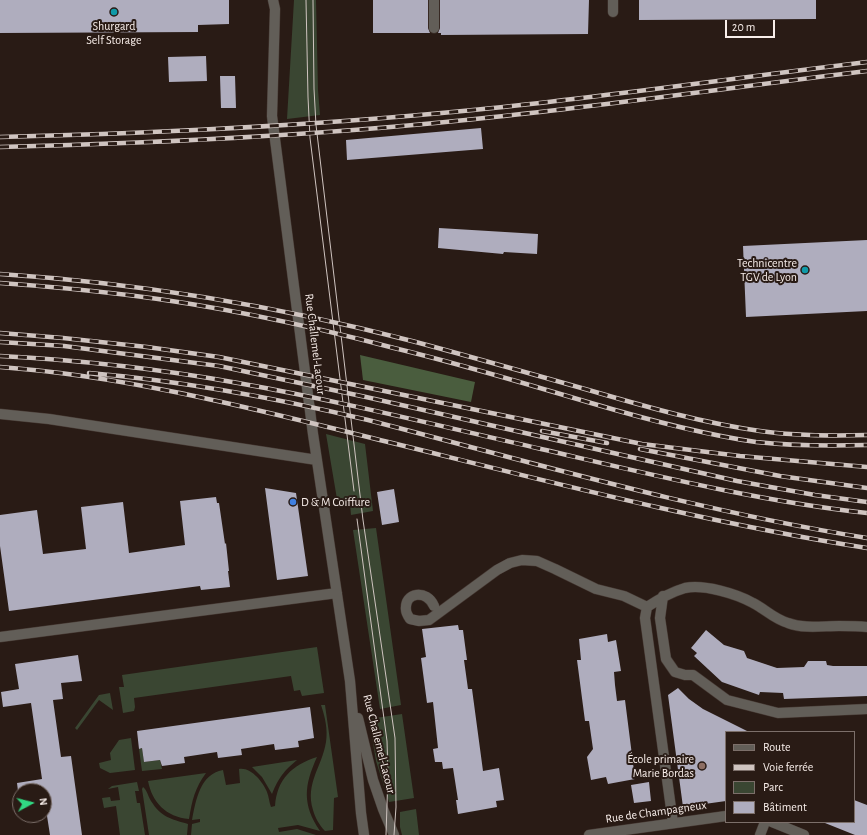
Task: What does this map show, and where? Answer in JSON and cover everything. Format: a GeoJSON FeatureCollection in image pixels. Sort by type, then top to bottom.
{"type":"FeatureCollection","features":[{"type":"Feature","properties":{"kind":"street"},"geometry":{"type":"LineString","coordinates":[[434,0],[434,28]]}},
{"type":"Feature","properties":{"kind":"street"},"geometry":{"type":"LineString","coordinates":[[613,0],[613,12]]}},
{"type":"Feature","properties":{"kind":"street","name":"Rue Challemel-Lacour"},"geometry":{"type":"LineString","coordinates":[[275,3],[272,116],[317,460],[350,681],[364,835]]}},
{"type":"Feature","properties":{"kind":"street"},"geometry":{"type":"LineString","coordinates":[[0,414],[49,419],[317,460]]}},
{"type":"Feature","properties":{"kind":"street"},"geometry":{"type":"LineString","coordinates":[[434,606],[432,601],[427,596],[420,594],[412,596],[407,601],[406,610],[410,619],[419,621],[429,620],[497,570],[510,563],[522,560],[537,561],[596,589],[624,596],[647,607]]}},
{"type":"Feature","properties":{"kind":"street"},"geometry":{"type":"LineString","coordinates":[[673,823],[645,618],[647,607],[663,596],[686,588],[706,588],[731,594],[754,603],[774,617],[788,624],[813,627],[867,627]]}},
{"type":"Feature","properties":{"kind":"street"},"geometry":{"type":"LineString","coordinates":[[0,637],[337,593]]}},
{"type":"Feature","properties":{"kind":"street"},"geometry":{"type":"LineString","coordinates":[[663,596],[660,618],[666,659],[675,672],[685,675],[693,675],[727,700],[778,713],[867,709]]}},
{"type":"Feature","properties":{"kind":"street","name":"Rue Challemel-Lacour"},"geometry":{"type":"LineString","coordinates":[[350,681],[373,780],[394,835]]}},
{"type":"Feature","properties":{"kind":"street","name":"Rue de Champagneux"},"geometry":{"type":"LineString","coordinates":[[589,835],[725,816]]}},
{"type":"Feature","properties":{"kind":"street"},"geometry":{"type":"LineString","coordinates":[[760,835],[765,823]]}},
{"type":"Feature","properties":{"kind":"street"},"geometry":{"type":"LineString","coordinates":[[774,823],[804,835]]}},
{"type":"Feature","properties":{"kind":"green space"},"geometry":{"type":"Polygon","coordinates":[[[294,0],[316,0],[320,115],[287,119],[294,0]]]}},
{"type":"Feature","properties":{"kind":"green space"},"geometry":{"type":"Polygon","coordinates":[[[360,355],[475,382],[471,402],[363,380],[360,355]]]}},
{"type":"Feature","properties":{"kind":"green space"},"geometry":{"type":"Polygon","coordinates":[[[326,434],[365,444],[373,511],[351,515],[350,503],[338,505],[326,434]]]}},
{"type":"Feature","properties":{"kind":"green space"},"geometry":{"type":"Polygon","coordinates":[[[376,528],[401,705],[380,709],[353,530],[376,528]]]}},
{"type":"Feature","properties":{"kind":"green space"},"geometry":{"type":"Polygon","coordinates":[[[317,647],[324,693],[302,696],[300,690],[294,691],[291,676],[134,698],[134,711],[123,713],[119,687],[124,687],[122,675],[317,647]]]}},
{"type":"Feature","properties":{"kind":"green space"},"geometry":{"type":"Polygon","coordinates":[[[110,693],[113,710],[99,700],[77,730],[75,728],[99,695],[110,693]]]}},
{"type":"Feature","properties":{"kind":"green space"},"geometry":{"type":"Polygon","coordinates":[[[321,705],[325,705],[338,797],[334,798],[333,830],[325,831],[316,818],[311,800],[311,792],[315,775],[324,751],[327,737],[326,723],[321,705]]]}},
{"type":"Feature","properties":{"kind":"green space"},"geometry":{"type":"Polygon","coordinates":[[[402,714],[414,798],[389,802],[376,761],[369,719],[402,714]]]}},
{"type":"Feature","properties":{"kind":"green space"},"geometry":{"type":"Polygon","coordinates":[[[131,738],[135,770],[110,773],[100,768],[99,763],[111,760],[110,753],[119,740],[131,738]]]}},
{"type":"Feature","properties":{"kind":"green space"},"geometry":{"type":"Polygon","coordinates":[[[142,748],[144,762],[160,760],[162,769],[142,771],[139,749],[142,748]]]}},
{"type":"Feature","properties":{"kind":"green space"},"geometry":{"type":"Polygon","coordinates":[[[317,757],[309,777],[307,795],[310,812],[320,831],[298,825],[278,828],[279,832],[297,829],[316,835],[191,835],[192,824],[200,822],[200,819],[192,820],[200,789],[204,782],[215,772],[223,770],[226,785],[240,783],[239,769],[248,770],[260,780],[265,788],[271,807],[275,806],[279,788],[287,774],[300,764],[317,757]]]}},
{"type":"Feature","properties":{"kind":"green space"},"geometry":{"type":"Polygon","coordinates":[[[297,760],[282,775],[272,794],[262,777],[252,767],[297,760]]]}},
{"type":"Feature","properties":{"kind":"green space"},"geometry":{"type":"Polygon","coordinates":[[[206,773],[194,794],[189,819],[173,815],[161,807],[153,796],[148,781],[206,773]]]}},
{"type":"Feature","properties":{"kind":"green space"},"geometry":{"type":"Polygon","coordinates":[[[137,782],[139,791],[135,791],[137,803],[140,803],[145,835],[120,835],[116,806],[104,808],[102,798],[110,797],[111,801],[120,800],[118,787],[108,789],[112,786],[137,782]]]}},
{"type":"Feature","properties":{"kind":"green space"},"geometry":{"type":"Polygon","coordinates":[[[143,787],[159,811],[171,819],[188,824],[187,835],[149,835],[142,789],[143,787]]]}},
{"type":"Feature","properties":{"kind":"green space"},"geometry":{"type":"Polygon","coordinates":[[[416,809],[419,835],[402,835],[400,827],[400,812],[416,809]]]}},
{"type":"Feature","properties":{"kind":"building","name":"Shurgard Self Storage"},"geometry":{"type":"Polygon","coordinates":[[[0,0],[229,0],[229,24],[198,25],[198,32],[0,33],[0,0]]]}},
{"type":"Feature","properties":{"kind":"building"},"geometry":{"type":"Polygon","coordinates":[[[373,0],[428,0],[428,28],[430,33],[373,33],[373,0]]]}},
{"type":"Feature","properties":{"kind":"building"},"geometry":{"type":"Polygon","coordinates":[[[440,0],[589,0],[588,34],[441,35],[441,33],[438,33],[440,28],[440,0]]]}},
{"type":"Feature","properties":{"kind":"building"},"geometry":{"type":"Polygon","coordinates":[[[639,0],[816,0],[816,19],[639,20],[639,0]]]}},
{"type":"Feature","properties":{"kind":"building"},"geometry":{"type":"Polygon","coordinates":[[[206,56],[207,81],[169,82],[168,57],[206,56]]]}},
{"type":"Feature","properties":{"kind":"building"},"geometry":{"type":"Polygon","coordinates":[[[220,76],[235,76],[236,108],[221,108],[220,76]]]}},
{"type":"Feature","properties":{"kind":"building"},"geometry":{"type":"Polygon","coordinates":[[[481,128],[483,149],[347,160],[346,140],[481,128]]]}},
{"type":"Feature","properties":{"kind":"building"},"geometry":{"type":"Polygon","coordinates":[[[439,228],[538,234],[537,254],[504,252],[503,254],[438,248],[439,228]]]}},
{"type":"Feature","properties":{"kind":"building","name":"Technicentre TGV de Lyon"},"geometry":{"type":"Polygon","coordinates":[[[867,240],[867,311],[746,317],[743,246],[867,240]]]}},
{"type":"Feature","properties":{"kind":"building"},"geometry":{"type":"Polygon","coordinates":[[[265,488],[296,493],[308,576],[277,580],[265,488]]]}},
{"type":"Feature","properties":{"kind":"building"},"geometry":{"type":"Polygon","coordinates":[[[394,489],[399,522],[382,525],[377,492],[394,489]]]}},
{"type":"Feature","properties":{"kind":"building"},"geometry":{"type":"Polygon","coordinates":[[[216,497],[217,503],[219,503],[225,544],[226,543],[230,587],[201,590],[200,586],[9,611],[0,546],[0,515],[37,510],[43,554],[86,549],[81,507],[123,502],[129,553],[185,545],[180,501],[216,497]]]}},
{"type":"Feature","properties":{"kind":"building"},"geometry":{"type":"Polygon","coordinates":[[[458,625],[459,630],[463,630],[467,660],[464,660],[468,689],[472,689],[483,771],[499,768],[504,800],[496,801],[497,807],[458,814],[456,800],[458,800],[453,768],[443,769],[442,762],[435,762],[433,749],[438,748],[433,702],[427,703],[421,658],[426,657],[422,629],[458,625]]]}},
{"type":"Feature","properties":{"kind":"building"},"geometry":{"type":"Polygon","coordinates":[[[706,630],[724,645],[744,651],[747,658],[777,668],[804,667],[808,661],[826,661],[827,665],[833,666],[867,666],[867,696],[784,699],[783,693],[760,692],[759,695],[722,682],[694,656],[697,653],[691,648],[706,630]]]}},
{"type":"Feature","properties":{"kind":"building"},"geometry":{"type":"Polygon","coordinates":[[[607,634],[608,642],[616,640],[621,671],[614,672],[617,701],[625,700],[635,779],[608,784],[606,777],[591,780],[587,757],[593,749],[589,721],[585,721],[577,660],[581,660],[579,639],[607,634]]]}},
{"type":"Feature","properties":{"kind":"building"},"geometry":{"type":"Polygon","coordinates":[[[78,655],[82,681],[61,683],[63,699],[53,700],[61,757],[71,756],[82,835],[50,835],[48,823],[52,823],[52,783],[17,783],[42,779],[31,703],[3,707],[1,692],[19,689],[15,664],[78,655]]]}},
{"type":"Feature","properties":{"kind":"building","name":"École primaire Marie Bordas"},"geometry":{"type":"Polygon","coordinates":[[[678,688],[689,699],[703,709],[747,731],[725,731],[725,801],[683,807],[668,695],[678,688]]]}},
{"type":"Feature","properties":{"kind":"building"},"geometry":{"type":"Polygon","coordinates":[[[310,707],[314,738],[298,741],[299,747],[275,750],[274,744],[241,749],[242,755],[218,758],[217,752],[184,757],[185,763],[162,766],[160,760],[144,762],[142,748],[139,749],[137,731],[310,707]]]}},
{"type":"Feature","properties":{"kind":"building"},"geometry":{"type":"Polygon","coordinates":[[[649,782],[651,801],[634,803],[631,785],[649,782]]]}},
{"type":"Feature","properties":{"kind":"building"},"geometry":{"type":"Polygon","coordinates":[[[855,800],[867,805],[867,835],[855,835],[825,823],[855,823],[855,800]]]}},
{"type":"Feature","properties":{"kind":"tram line"},"geometry":{"type":"LineString","coordinates":[[306,0],[310,138],[354,491]]}},
{"type":"Feature","properties":{"kind":"tram line"},"geometry":{"type":"LineString","coordinates":[[313,0],[316,125],[363,520],[395,738],[396,807],[394,835]]}},
{"type":"Feature","properties":{"kind":"tram line"},"geometry":{"type":"LineString","coordinates":[[357,519],[387,741],[388,774],[386,835]]}},
{"type":"Feature","properties":{"kind":"railway"},"geometry":{"type":"LineString","coordinates":[[0,137],[124,133],[308,124],[431,114],[587,97],[867,62]]}},
{"type":"Feature","properties":{"kind":"railway"},"geometry":{"type":"LineString","coordinates":[[0,147],[186,140],[371,129],[541,112],[867,71]]}},
{"type":"Feature","properties":{"kind":"railway"},"geometry":{"type":"LineString","coordinates":[[0,274],[104,283],[156,290],[310,317],[412,341],[633,403],[717,424],[773,433],[800,435],[867,435]]}},
{"type":"Feature","properties":{"kind":"railway"},"geometry":{"type":"LineString","coordinates":[[0,283],[162,299],[295,324],[493,374],[652,420],[735,439],[798,445],[867,445]]}},
{"type":"Feature","properties":{"kind":"railway"},"geometry":{"type":"LineString","coordinates":[[0,333],[147,347],[219,357],[642,444],[740,456],[867,467]]}},
{"type":"Feature","properties":{"kind":"railway"},"geometry":{"type":"LineString","coordinates":[[0,342],[64,346],[219,366],[366,397],[737,481],[815,495],[867,502]]}},
{"type":"Feature","properties":{"kind":"railway"},"geometry":{"type":"LineString","coordinates":[[0,356],[119,366],[179,373],[238,383],[352,406],[703,486],[826,508],[867,513]]}},
{"type":"Feature","properties":{"kind":"railway"},"geometry":{"type":"LineString","coordinates":[[0,367],[47,371],[188,395],[280,416],[556,484],[680,512],[867,548]]}},
{"type":"Feature","properties":{"kind":"railway"},"geometry":{"type":"LineString","coordinates":[[89,373],[124,376],[229,391],[299,404],[368,420],[679,500],[804,527],[867,538]]}},
{"type":"Feature","properties":{"kind":"railway"},"geometry":{"type":"LineString","coordinates":[[542,431],[607,443]]}},
{"type":"Feature","properties":{"kind":"railway"},"geometry":{"type":"LineString","coordinates":[[640,449],[780,476],[867,488]]}},
{"type":"Feature","properties":{"kind":"place","name":"Shurgard Self Storage"},"geometry":{"type":"Point","coordinates":[114,12]}},
{"type":"Feature","properties":{"kind":"place","name":"Technicentre TGV de Lyon"},"geometry":{"type":"Point","coordinates":[805,270]}},
{"type":"Feature","properties":{"kind":"place","name":"D & M Coiffure"},"geometry":{"type":"Point","coordinates":[293,502]}},
{"type":"Feature","properties":{"kind":"place","name":"École primaire Marie Bordas"},"geometry":{"type":"Point","coordinates":[702,766]}}]}
